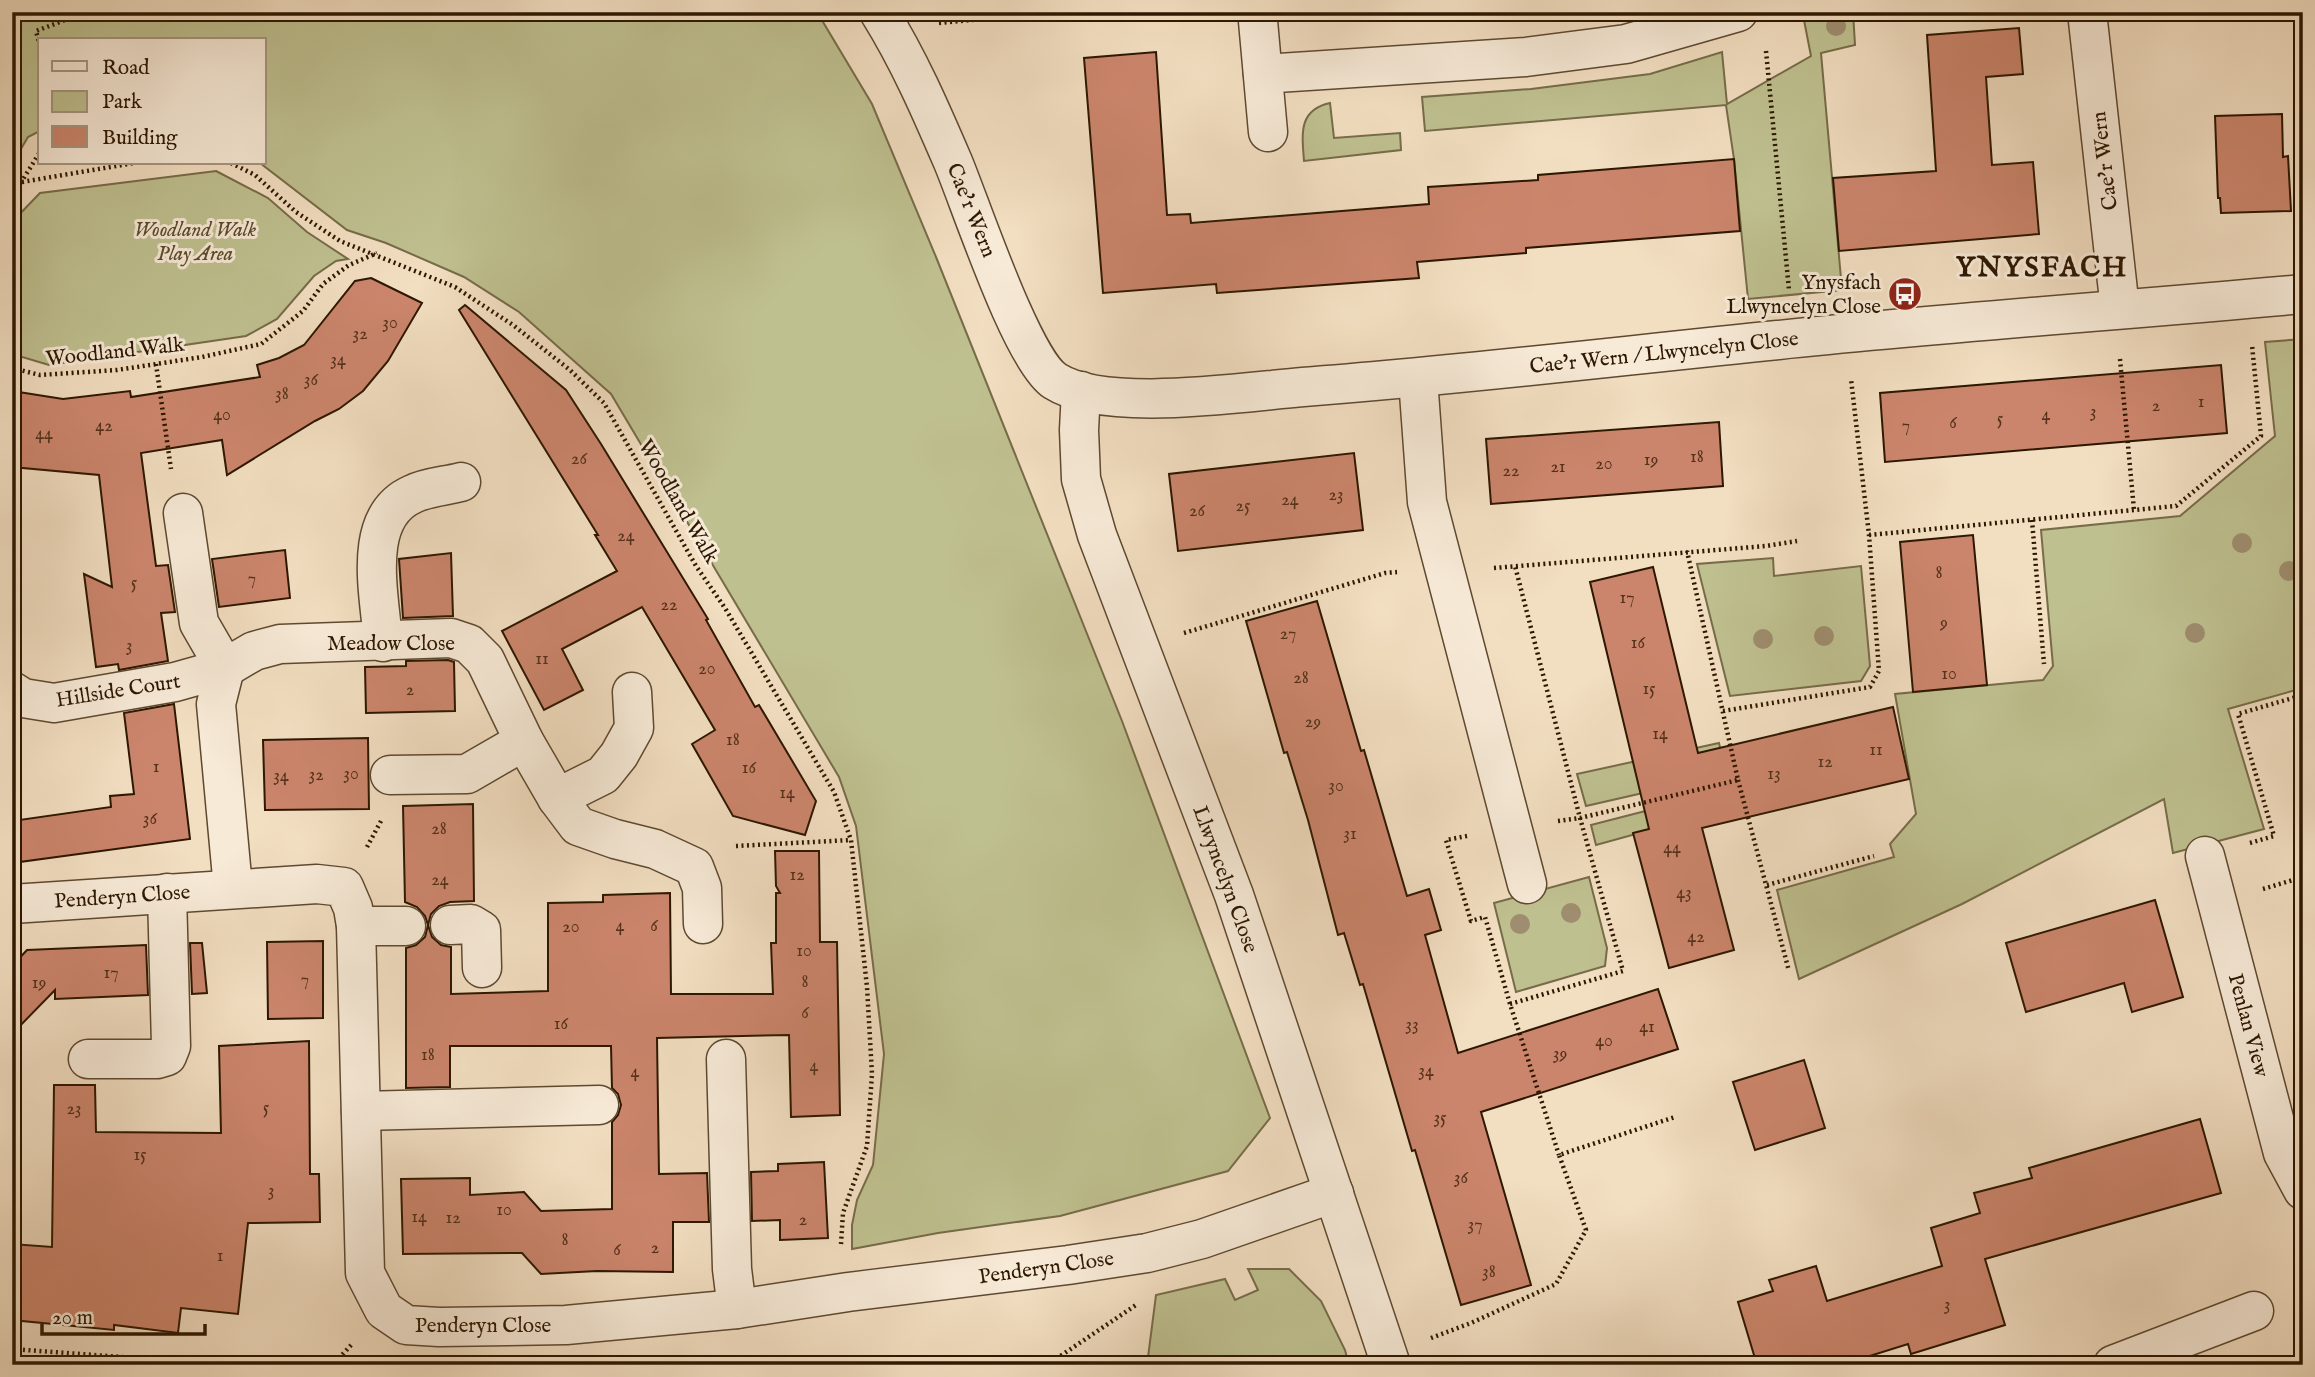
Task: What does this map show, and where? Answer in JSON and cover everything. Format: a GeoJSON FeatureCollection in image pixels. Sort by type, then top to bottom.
{"type":"FeatureCollection","features":[{"type":"Feature","properties":{"kind":"street","name":"Cae'r Wern"},"geometry":{"type":"LineString","coordinates":[[879,12],[900,46],[954,164],[990,257],[1036,359],[1052,380],[1081,391]]}},
{"type":"Feature","properties":{"kind":"street"},"geometry":{"type":"LineString","coordinates":[[1263,74],[1539,55],[1626,44],[1738,12]]}},
{"type":"Feature","properties":{"kind":"street","name":"Cae'r Wern"},"geometry":{"type":"LineString","coordinates":[[2087,12],[2120,309]]}},
{"type":"Feature","properties":{"kind":"street"},"geometry":{"type":"LineString","coordinates":[[1258,20],[1268,132]]}},
{"type":"Feature","properties":{"kind":"street"},"geometry":{"type":"LineString","coordinates":[[2247,299],[2303,294]]}},
{"type":"Feature","properties":{"kind":"street","name":"Cae'r Wern / Llwyncelyn Close"},"geometry":{"type":"LineString","coordinates":[[1081,391],[1123,397],[1167,398],[1418,379],[1781,340],[2247,299]]}},
{"type":"Feature","properties":{"kind":"street"},"geometry":{"type":"LineString","coordinates":[[1418,379],[1427,502],[1527,884]]}},
{"type":"Feature","properties":{"kind":"street","name":"Llwyncelyn Close"},"geometry":{"type":"LineString","coordinates":[[1081,391],[1081,480],[1097,535],[1234,894],[1389,1360]]}},
{"type":"Feature","properties":{"kind":"street"},"geometry":{"type":"LineString","coordinates":[[383,642],[376,547],[386,516],[412,494],[461,482]]}},
{"type":"Feature","properties":{"kind":"street"},"geometry":{"type":"LineString","coordinates":[[183,513],[199,623],[225,668],[216,704],[233,888]]}},
{"type":"Feature","properties":{"kind":"street","name":"Meadow Close"},"geometry":{"type":"LineString","coordinates":[[225,668],[254,650],[280,644],[451,638],[469,644],[485,660],[524,741],[557,798],[578,826],[654,849],[694,867]]}},
{"type":"Feature","properties":{"kind":"street","name":"Hillside Court"},"geometry":{"type":"LineString","coordinates":[[12,691],[23,698],[54,702],[175,682],[225,668]]}},
{"type":"Feature","properties":{"kind":"street"},"geometry":{"type":"LineString","coordinates":[[557,798],[603,775],[619,755],[635,728],[632,692]]}},
{"type":"Feature","properties":{"kind":"street"},"geometry":{"type":"LineString","coordinates":[[390,775],[467,774],[524,741]]}},
{"type":"Feature","properties":{"kind":"street","name":"Penlan View"},"geometry":{"type":"LineString","coordinates":[[2205,856],[2283,1153],[2303,1190]]}},
{"type":"Feature","properties":{"kind":"street"},"geometry":{"type":"LineString","coordinates":[[694,867],[702,888],[703,924]]}},
{"type":"Feature","properties":{"kind":"street","name":"Penderyn Close"},"geometry":{"type":"LineString","coordinates":[[12,904],[233,888],[317,884],[344,887],[353,908],[356,926],[365,1273],[384,1310],[406,1325],[566,1325],[737,1309],[848,1292],[1068,1265],[1147,1253],[1202,1239],[1334,1193]]}},
{"type":"Feature","properties":{"kind":"street"},"geometry":{"type":"LineString","coordinates":[[88,1059],[157,1059],[167,1056],[171,1046],[167,893]]}},
{"type":"Feature","properties":{"kind":"street"},"geometry":{"type":"LineString","coordinates":[[450,925],[471,924],[481,930],[482,968]]}},
{"type":"Feature","properties":{"kind":"street"},"geometry":{"type":"LineString","coordinates":[[356,926],[406,926]]}},
{"type":"Feature","properties":{"kind":"street"},"geometry":{"type":"LineString","coordinates":[[726,1059],[732,1269],[737,1309]]}},
{"type":"Feature","properties":{"kind":"street"},"geometry":{"type":"LineString","coordinates":[[361,1111],[599,1105]]}},
{"type":"Feature","properties":{"kind":"street"},"geometry":{"type":"LineString","coordinates":[[2113,1365],[2253,1311]]}},
{"type":"Feature","properties":{"kind":"path"},"geometry":{"type":"LineString","coordinates":[[38,38],[36,31],[86,12]]}},
{"type":"Feature","properties":{"kind":"path"},"geometry":{"type":"LineString","coordinates":[[900,46],[941,22],[1057,12]]}},
{"type":"Feature","properties":{"kind":"path"},"geometry":{"type":"LineString","coordinates":[[1765,39],[1790,295],[1781,340]]}},
{"type":"Feature","properties":{"kind":"path"},"geometry":{"type":"LineString","coordinates":[[12,197],[38,155]]}},
{"type":"Feature","properties":{"kind":"path"},"geometry":{"type":"LineString","coordinates":[[22,181],[128,164]]}},
{"type":"Feature","properties":{"kind":"path"},"geometry":{"type":"LineString","coordinates":[[233,164],[255,174],[296,212],[340,241],[377,253]]}},
{"type":"Feature","properties":{"kind":"path","name":"Woodland Walk"},"geometry":{"type":"LineString","coordinates":[[12,368],[40,375],[117,370],[202,357],[261,344],[303,311],[323,284],[349,265],[377,253],[455,286],[532,340],[570,370],[604,403],[696,566],[725,608],[834,792],[851,840],[867,987],[872,1074],[867,1146],[843,1213],[841,1252]]}},
{"type":"Feature","properties":{"kind":"path"},"geometry":{"type":"LineString","coordinates":[[1869,536],[2176,506],[2261,436],[2247,299]]}},
{"type":"Feature","properties":{"kind":"path"},"geometry":{"type":"LineString","coordinates":[[2120,309],[2119,350],[2134,510]]}},
{"type":"Feature","properties":{"kind":"path"},"geometry":{"type":"LineString","coordinates":[[1724,711],[1870,687],[1879,671],[1869,536],[1850,386],[1856,333]]}},
{"type":"Feature","properties":{"kind":"path"},"geometry":{"type":"LineString","coordinates":[[156,364],[174,488],[183,513]]}},
{"type":"Feature","properties":{"kind":"path"},"geometry":{"type":"LineString","coordinates":[[2032,520],[2044,664]]}},
{"type":"Feature","properties":{"kind":"path"},"geometry":{"type":"LineString","coordinates":[[1687,551],[1738,780],[1789,971]]}},
{"type":"Feature","properties":{"kind":"path"},"geometry":{"type":"LineString","coordinates":[[1510,1004],[1623,971],[1580,818],[1515,566]]}},
{"type":"Feature","properties":{"kind":"path"},"geometry":{"type":"LineString","coordinates":[[2274,836],[2238,714],[2303,695]]}},
{"type":"Feature","properties":{"kind":"path"},"geometry":{"type":"LineString","coordinates":[[344,887],[381,823],[382,795],[390,775]]}},
{"type":"Feature","properties":{"kind":"path"},"geometry":{"type":"LineString","coordinates":[[1580,818],[1738,780]]}},
{"type":"Feature","properties":{"kind":"path"},"geometry":{"type":"LineString","coordinates":[[694,867],[726,846],[851,840]]}},
{"type":"Feature","properties":{"kind":"path"},"geometry":{"type":"LineString","coordinates":[[1389,1360],[1556,1284],[1586,1230],[1510,1004],[1485,918],[1471,921],[1446,840]]}},
{"type":"Feature","properties":{"kind":"path"},"geometry":{"type":"LineString","coordinates":[[1767,885],[1874,856]]}},
{"type":"Feature","properties":{"kind":"path"},"geometry":{"type":"LineString","coordinates":[[2287,882],[2303,877]]}},
{"type":"Feature","properties":{"kind":"path"},"geometry":{"type":"LineString","coordinates":[[1559,1155],[1675,1117]]}},
{"type":"Feature","properties":{"kind":"path"},"geometry":{"type":"LineString","coordinates":[[1046,1365],[1147,1297],[1147,1253]]}},
{"type":"Feature","properties":{"kind":"path"},"geometry":{"type":"LineString","coordinates":[[12,1349],[163,1360],[333,1365],[384,1310]]}},
{"type":"Feature","properties":{"kind":"green space"},"geometry":{"type":"Polygon","coordinates":[[[12,12],[817,12],[872,104],[936,257],[1122,721],[1270,1118],[1228,1171],[1060,1216],[938,1233],[852,1249],[852,1225],[857,1200],[873,1165],[884,1054],[856,826],[839,777],[611,394],[519,312],[464,277],[386,243],[347,230],[261,164],[266,164],[266,38],[38,38],[38,132],[28,137],[12,164],[12,12]]]}},
{"type":"Feature","properties":{"kind":"green space"},"geometry":{"type":"Polygon","coordinates":[[[1853,12],[1855,45],[1821,53],[1842,290],[1748,299],[1726,105],[1425,131],[1422,97],[1531,89],[1650,74],[1722,52],[1727,104],[1811,56],[1803,15],[1853,12]]]}},
{"type":"Feature","properties":{"kind":"green space"},"geometry":{"type":"Polygon","coordinates":[[[1330,103],[1334,138],[1400,133],[1401,150],[1304,161],[1303,133],[1307,117],[1320,106],[1330,103]]]}},
{"type":"Feature","properties":{"kind":"green space","name":"Woodland Walk Play Area"},"geometry":{"type":"Polygon","coordinates":[[[216,171],[268,198],[307,232],[348,259],[336,261],[314,276],[277,319],[246,336],[49,365],[12,354],[12,222],[40,193],[216,171]]]}},
{"type":"Feature","properties":{"kind":"green space"},"geometry":{"type":"Polygon","coordinates":[[[2303,339],[2303,688],[2228,709],[2264,829],[2173,853],[2164,799],[1962,904],[1799,979],[1777,890],[1894,857],[1890,844],[1916,814],[1895,694],[2043,680],[2053,666],[2041,530],[2180,516],[2275,436],[2265,342],[2303,339]]]}},
{"type":"Feature","properties":{"kind":"green space"},"geometry":{"type":"Polygon","coordinates":[[[1773,558],[1774,576],[1861,566],[1870,666],[1861,681],[1730,696],[1697,564],[1773,558]]]}},
{"type":"Feature","properties":{"kind":"green space"},"geometry":{"type":"Polygon","coordinates":[[[1719,743],[1726,774],[1586,806],[1577,774],[1719,743]]]}},
{"type":"Feature","properties":{"kind":"green space"},"geometry":{"type":"Polygon","coordinates":[[[1731,789],[1737,806],[1596,845],[1591,825],[1731,789]]]}},
{"type":"Feature","properties":{"kind":"green space"},"geometry":{"type":"Polygon","coordinates":[[[1589,877],[1607,948],[1605,966],[1516,992],[1494,903],[1589,877]]]}},
{"type":"Feature","properties":{"kind":"green space"},"geometry":{"type":"Polygon","coordinates":[[[1248,1269],[1289,1269],[1321,1301],[1345,1350],[1349,1365],[1147,1365],[1156,1295],[1225,1279],[1235,1300],[1258,1290],[1248,1269]]]}},
{"type":"Feature","properties":{"kind":"building"},"geometry":{"type":"Polygon","coordinates":[[[2019,28],[2023,74],[1986,77],[1992,165],[2033,162],[2039,234],[1839,251],[1833,178],[1936,171],[1927,35],[2019,28]]]}},
{"type":"Feature","properties":{"kind":"building"},"geometry":{"type":"Polygon","coordinates":[[[1156,52],[1167,215],[1190,214],[1191,223],[1429,204],[1428,187],[1538,180],[1538,175],[1734,159],[1740,231],[1526,248],[1526,253],[1417,262],[1419,278],[1217,293],[1216,284],[1103,293],[1084,58],[1156,52]]]}},
{"type":"Feature","properties":{"kind":"building"},"geometry":{"type":"Polygon","coordinates":[[[2282,114],[2283,157],[2288,156],[2291,211],[2221,213],[2215,116],[2282,114]]]}},
{"type":"Feature","properties":{"kind":"building"},"geometry":{"type":"Polygon","coordinates":[[[371,278],[422,303],[388,361],[363,391],[339,409],[227,475],[222,440],[141,453],[156,566],[168,565],[175,612],[161,613],[168,661],[119,670],[118,664],[96,667],[84,574],[112,587],[99,475],[12,467],[12,391],[63,399],[130,391],[131,397],[260,377],[257,365],[279,358],[304,345],[355,281],[371,278]]]}},
{"type":"Feature","properties":{"kind":"building"},"geometry":{"type":"Polygon","coordinates":[[[465,305],[566,390],[601,444],[708,619],[706,620],[755,707],[759,705],[816,801],[805,835],[733,816],[692,744],[715,730],[642,607],[562,649],[583,690],[544,710],[502,631],[617,571],[595,535],[598,535],[459,310],[465,305]]]}},
{"type":"Feature","properties":{"kind":"building"},"geometry":{"type":"Polygon","coordinates":[[[2221,365],[2227,433],[1885,462],[1880,393],[2221,365]]]}},
{"type":"Feature","properties":{"kind":"building"},"geometry":{"type":"Polygon","coordinates":[[[1719,422],[1723,486],[1491,504],[1486,439],[1719,422]]]}},
{"type":"Feature","properties":{"kind":"building"},"geometry":{"type":"Polygon","coordinates":[[[1354,453],[1363,530],[1178,551],[1169,474],[1354,453]]]}},
{"type":"Feature","properties":{"kind":"building"},"geometry":{"type":"Polygon","coordinates":[[[1973,535],[1987,685],[1913,692],[1900,542],[1973,535]]]}},
{"type":"Feature","properties":{"kind":"building"},"geometry":{"type":"Polygon","coordinates":[[[285,550],[290,598],[219,607],[212,559],[285,550]]]}},
{"type":"Feature","properties":{"kind":"building"},"geometry":{"type":"Polygon","coordinates":[[[451,553],[453,616],[403,618],[399,559],[451,553]]]}},
{"type":"Feature","properties":{"kind":"building"},"geometry":{"type":"Polygon","coordinates":[[[1653,567],[1698,753],[1893,707],[1909,779],[1702,828],[1734,950],[1669,968],[1633,833],[1649,829],[1590,582],[1653,567]]]}},
{"type":"Feature","properties":{"kind":"building"},"geometry":{"type":"Polygon","coordinates":[[[1317,601],[1407,896],[1429,889],[1441,930],[1425,935],[1458,1053],[1658,989],[1678,1049],[1481,1112],[1531,1285],[1461,1305],[1363,984],[1360,985],[1344,933],[1338,935],[1308,820],[1287,752],[1284,753],[1246,621],[1317,601]]]}},
{"type":"Feature","properties":{"kind":"building"},"geometry":{"type":"Polygon","coordinates":[[[406,661],[454,662],[455,711],[366,713],[365,667],[406,666],[406,661]]]}},
{"type":"Feature","properties":{"kind":"building"},"geometry":{"type":"Polygon","coordinates":[[[174,704],[190,839],[12,863],[12,821],[111,807],[110,796],[134,794],[124,713],[174,704]]]}},
{"type":"Feature","properties":{"kind":"building"},"geometry":{"type":"Polygon","coordinates":[[[368,738],[369,809],[265,810],[263,740],[368,738]]]}},
{"type":"Feature","properties":{"kind":"building"},"geometry":{"type":"Polygon","coordinates":[[[473,804],[474,901],[450,902],[439,906],[431,914],[428,925],[425,916],[417,907],[405,902],[403,806],[473,804]]]}},
{"type":"Feature","properties":{"kind":"building"},"geometry":{"type":"Polygon","coordinates":[[[775,851],[819,851],[820,942],[837,942],[840,1115],[791,1117],[789,1035],[657,1038],[659,1174],[707,1173],[709,1222],[673,1222],[673,1272],[597,1271],[541,1274],[522,1253],[403,1254],[401,1179],[470,1178],[470,1195],[524,1192],[541,1211],[612,1209],[612,1122],[621,1105],[618,1094],[612,1088],[611,1046],[450,1046],[450,1087],[406,1088],[406,948],[416,945],[425,937],[428,925],[432,937],[441,945],[451,947],[451,994],[548,991],[548,903],[603,902],[603,895],[670,893],[671,994],[773,994],[771,943],[776,943],[776,893],[780,893],[776,886],[775,851]]]}},
{"type":"Feature","properties":{"kind":"building"},"geometry":{"type":"Polygon","coordinates":[[[2155,900],[2183,997],[2132,1012],[2124,983],[2026,1012],[2006,943],[2155,900]]]}},
{"type":"Feature","properties":{"kind":"building"},"geometry":{"type":"Polygon","coordinates":[[[323,941],[323,1018],[268,1019],[267,942],[323,941]]]}},
{"type":"Feature","properties":{"kind":"building"},"geometry":{"type":"Polygon","coordinates":[[[190,943],[202,943],[207,993],[192,994],[190,943]]]}},
{"type":"Feature","properties":{"kind":"building"},"geometry":{"type":"Polygon","coordinates":[[[146,945],[148,995],[55,999],[55,990],[12,1034],[12,966],[27,950],[146,945]]]}},
{"type":"Feature","properties":{"kind":"building"},"geometry":{"type":"Polygon","coordinates":[[[309,1041],[310,1174],[319,1174],[320,1222],[248,1223],[238,1314],[181,1308],[178,1333],[114,1325],[114,1330],[12,1320],[12,1244],[52,1247],[54,1085],[95,1085],[96,1132],[221,1133],[219,1046],[309,1041]]]}},
{"type":"Feature","properties":{"kind":"building"},"geometry":{"type":"Polygon","coordinates":[[[1804,1060],[1825,1128],[1755,1150],[1733,1082],[1804,1060]]]}},
{"type":"Feature","properties":{"kind":"building"},"geometry":{"type":"Polygon","coordinates":[[[2200,1119],[2221,1193],[1985,1259],[2005,1325],[1911,1354],[1908,1344],[1841,1365],[1757,1365],[1738,1302],[1773,1291],[1769,1280],[1816,1266],[1827,1301],[1942,1266],[1931,1228],[1980,1213],[1974,1193],[2032,1178],[2029,1168],[2200,1119]]]}},
{"type":"Feature","properties":{"kind":"building"},"geometry":{"type":"Polygon","coordinates":[[[824,1162],[828,1238],[780,1240],[780,1220],[752,1221],[751,1172],[778,1171],[778,1164],[824,1162]]]}},
{"type":"Feature","properties":{"kind":"place","name":"Ynysfach Llwyncelyn Close"},"geometry":{"type":"Point","coordinates":[1905,294]}},
{"type":"Feature","properties":{"kind":"district","name":"YNYSFACH"},"geometry":{"type":"Point","coordinates":[2042,266]}}]}
